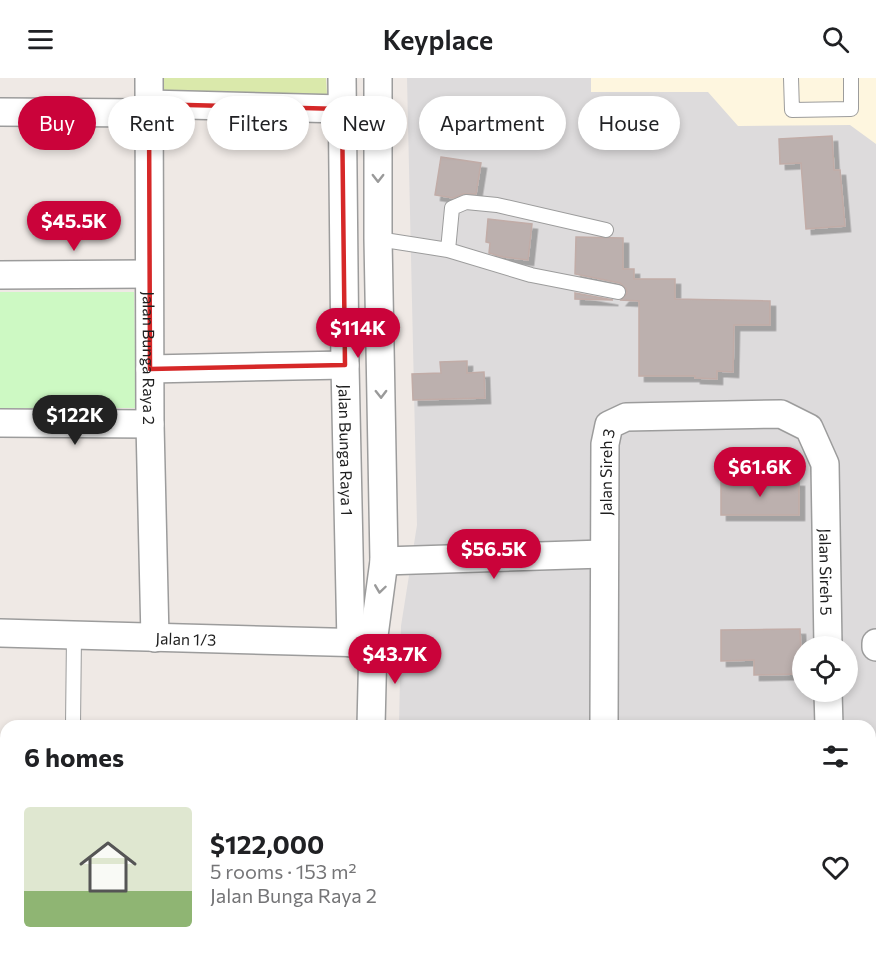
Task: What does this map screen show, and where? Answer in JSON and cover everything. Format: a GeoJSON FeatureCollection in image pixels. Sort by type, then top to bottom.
{"type":"FeatureCollection","features":[{"type":"Feature","properties":{"kind":"street","name":"Jalan Bunga Raya 1"},"geometry":{"type":"LineString","coordinates":[[342,78],[342,96]]}},
{"type":"Feature","properties":{"kind":"street"},"geometry":{"type":"LineString","coordinates":[[371,720],[362,643],[384,561],[378,239],[378,78]]}},
{"type":"Feature","properties":{"kind":"street"},"geometry":{"type":"LineString","coordinates":[[195,101],[321,108]]}},
{"type":"Feature","properties":{"kind":"street"},"geometry":{"type":"LineString","coordinates":[[0,112],[108,102]]}},
{"type":"Feature","properties":{"kind":"street","name":"Jalan Bunga Raya 2"},"geometry":{"type":"LineString","coordinates":[[149,150],[148,274],[155,638]]}},
{"type":"Feature","properties":{"kind":"street","name":"Jalan Bunga Raya 1"},"geometry":{"type":"LineString","coordinates":[[342,150],[345,365],[362,643]]}},
{"type":"Feature","properties":{"kind":"street"},"geometry":{"type":"LineString","coordinates":[[0,275],[148,274]]}},
{"type":"Feature","properties":{"kind":"street"},"geometry":{"type":"LineString","coordinates":[[150,369],[345,365]]}},
{"type":"Feature","properties":{"kind":"street","name":"Jalan Sireh 3"},"geometry":{"type":"LineString","coordinates":[[604,720],[603,554],[605,444],[609,425],[626,417],[781,414],[809,428]]}},
{"type":"Feature","properties":{"kind":"street"},"geometry":{"type":"LineString","coordinates":[[0,423],[150,424]]}},
{"type":"Feature","properties":{"kind":"street","name":"Jalan Sireh 5"},"geometry":{"type":"LineString","coordinates":[[809,428],[825,464],[828,636]]}},
{"type":"Feature","properties":{"kind":"street"},"geometry":{"type":"LineString","coordinates":[[384,561],[603,554]]}},
{"type":"Feature","properties":{"kind":"street","name":"Jalan 1/3"},"geometry":{"type":"LineString","coordinates":[[0,633],[362,643]]}},
{"type":"Feature","properties":{"kind":"street"},"geometry":{"type":"LineString","coordinates":[[828,702],[829,720]]}},
{"type":"Feature","properties":{"kind":"lane"},"geometry":{"type":"LineString","coordinates":[[791,78],[792,110],[851,109],[850,78]]}},
{"type":"Feature","properties":{"kind":"lane"},"geometry":{"type":"LineString","coordinates":[[448,250],[452,208],[466,201],[497,205],[606,230]]}},
{"type":"Feature","properties":{"kind":"lane"},"geometry":{"type":"LineString","coordinates":[[378,239],[448,250],[531,275],[618,292]]}},
{"type":"Feature","properties":{"kind":"lane"},"geometry":{"type":"LineString","coordinates":[[74,635],[74,720]]}},
{"type":"Feature","properties":{"kind":"highlighted area"},"geometry":{"type":"Polygon","coordinates":[[[149,104],[342,109],[345,365],[150,369],[149,104]]]}},
{"type":"Feature","properties":{"kind":"shaded area"},"geometry":{"type":"Polygon","coordinates":[[[407,78],[876,78],[876,720],[399,720],[401,626],[417,525],[407,78]]]}},
{"type":"Feature","properties":{"kind":"shaded area"},"geometry":{"type":"Polygon","coordinates":[[[591,78],[876,78],[876,144],[850,125],[738,126],[708,92],[591,92],[591,78]]]}},
{"type":"Feature","properties":{"kind":"green space"},"geometry":{"type":"Polygon","coordinates":[[[161,78],[326,78],[327,95],[160,94],[161,78]]]}},
{"type":"Feature","properties":{"kind":"green space"},"geometry":{"type":"Polygon","coordinates":[[[0,292],[134,292],[136,408],[0,408],[0,292]]]}},
{"type":"Feature","properties":{"kind":"building"},"geometry":{"type":"Polygon","coordinates":[[[832,136],[834,170],[840,170],[845,226],[806,229],[801,163],[780,164],[779,139],[832,136]]]}},
{"type":"Feature","properties":{"kind":"building"},"geometry":{"type":"Polygon","coordinates":[[[441,157],[481,163],[476,194],[463,194],[453,198],[435,195],[441,157]]]}},
{"type":"Feature","properties":{"kind":"building"},"geometry":{"type":"Polygon","coordinates":[[[488,219],[532,224],[528,260],[489,253],[490,243],[486,242],[488,219]]]}},
{"type":"Feature","properties":{"kind":"building"},"geometry":{"type":"Polygon","coordinates":[[[576,237],[623,238],[623,269],[634,269],[634,279],[675,279],[675,299],[770,301],[770,325],[734,325],[733,372],[717,371],[717,379],[695,378],[695,376],[639,376],[639,301],[621,300],[627,293],[620,283],[575,274],[576,237]]]}},
{"type":"Feature","properties":{"kind":"building"},"geometry":{"type":"Polygon","coordinates":[[[575,293],[613,300],[575,299],[575,293]]]}},
{"type":"Feature","properties":{"kind":"building"},"geometry":{"type":"Polygon","coordinates":[[[467,361],[467,373],[484,372],[485,398],[413,400],[412,374],[441,373],[440,362],[467,361]]]}},
{"type":"Feature","properties":{"kind":"building"},"geometry":{"type":"Polygon","coordinates":[[[721,481],[799,481],[799,515],[721,515],[721,481]]]}},
{"type":"Feature","properties":{"kind":"building"},"geometry":{"type":"Polygon","coordinates":[[[800,629],[800,636],[792,636],[792,674],[754,675],[754,660],[721,661],[721,630],[800,629]]]}}]}
